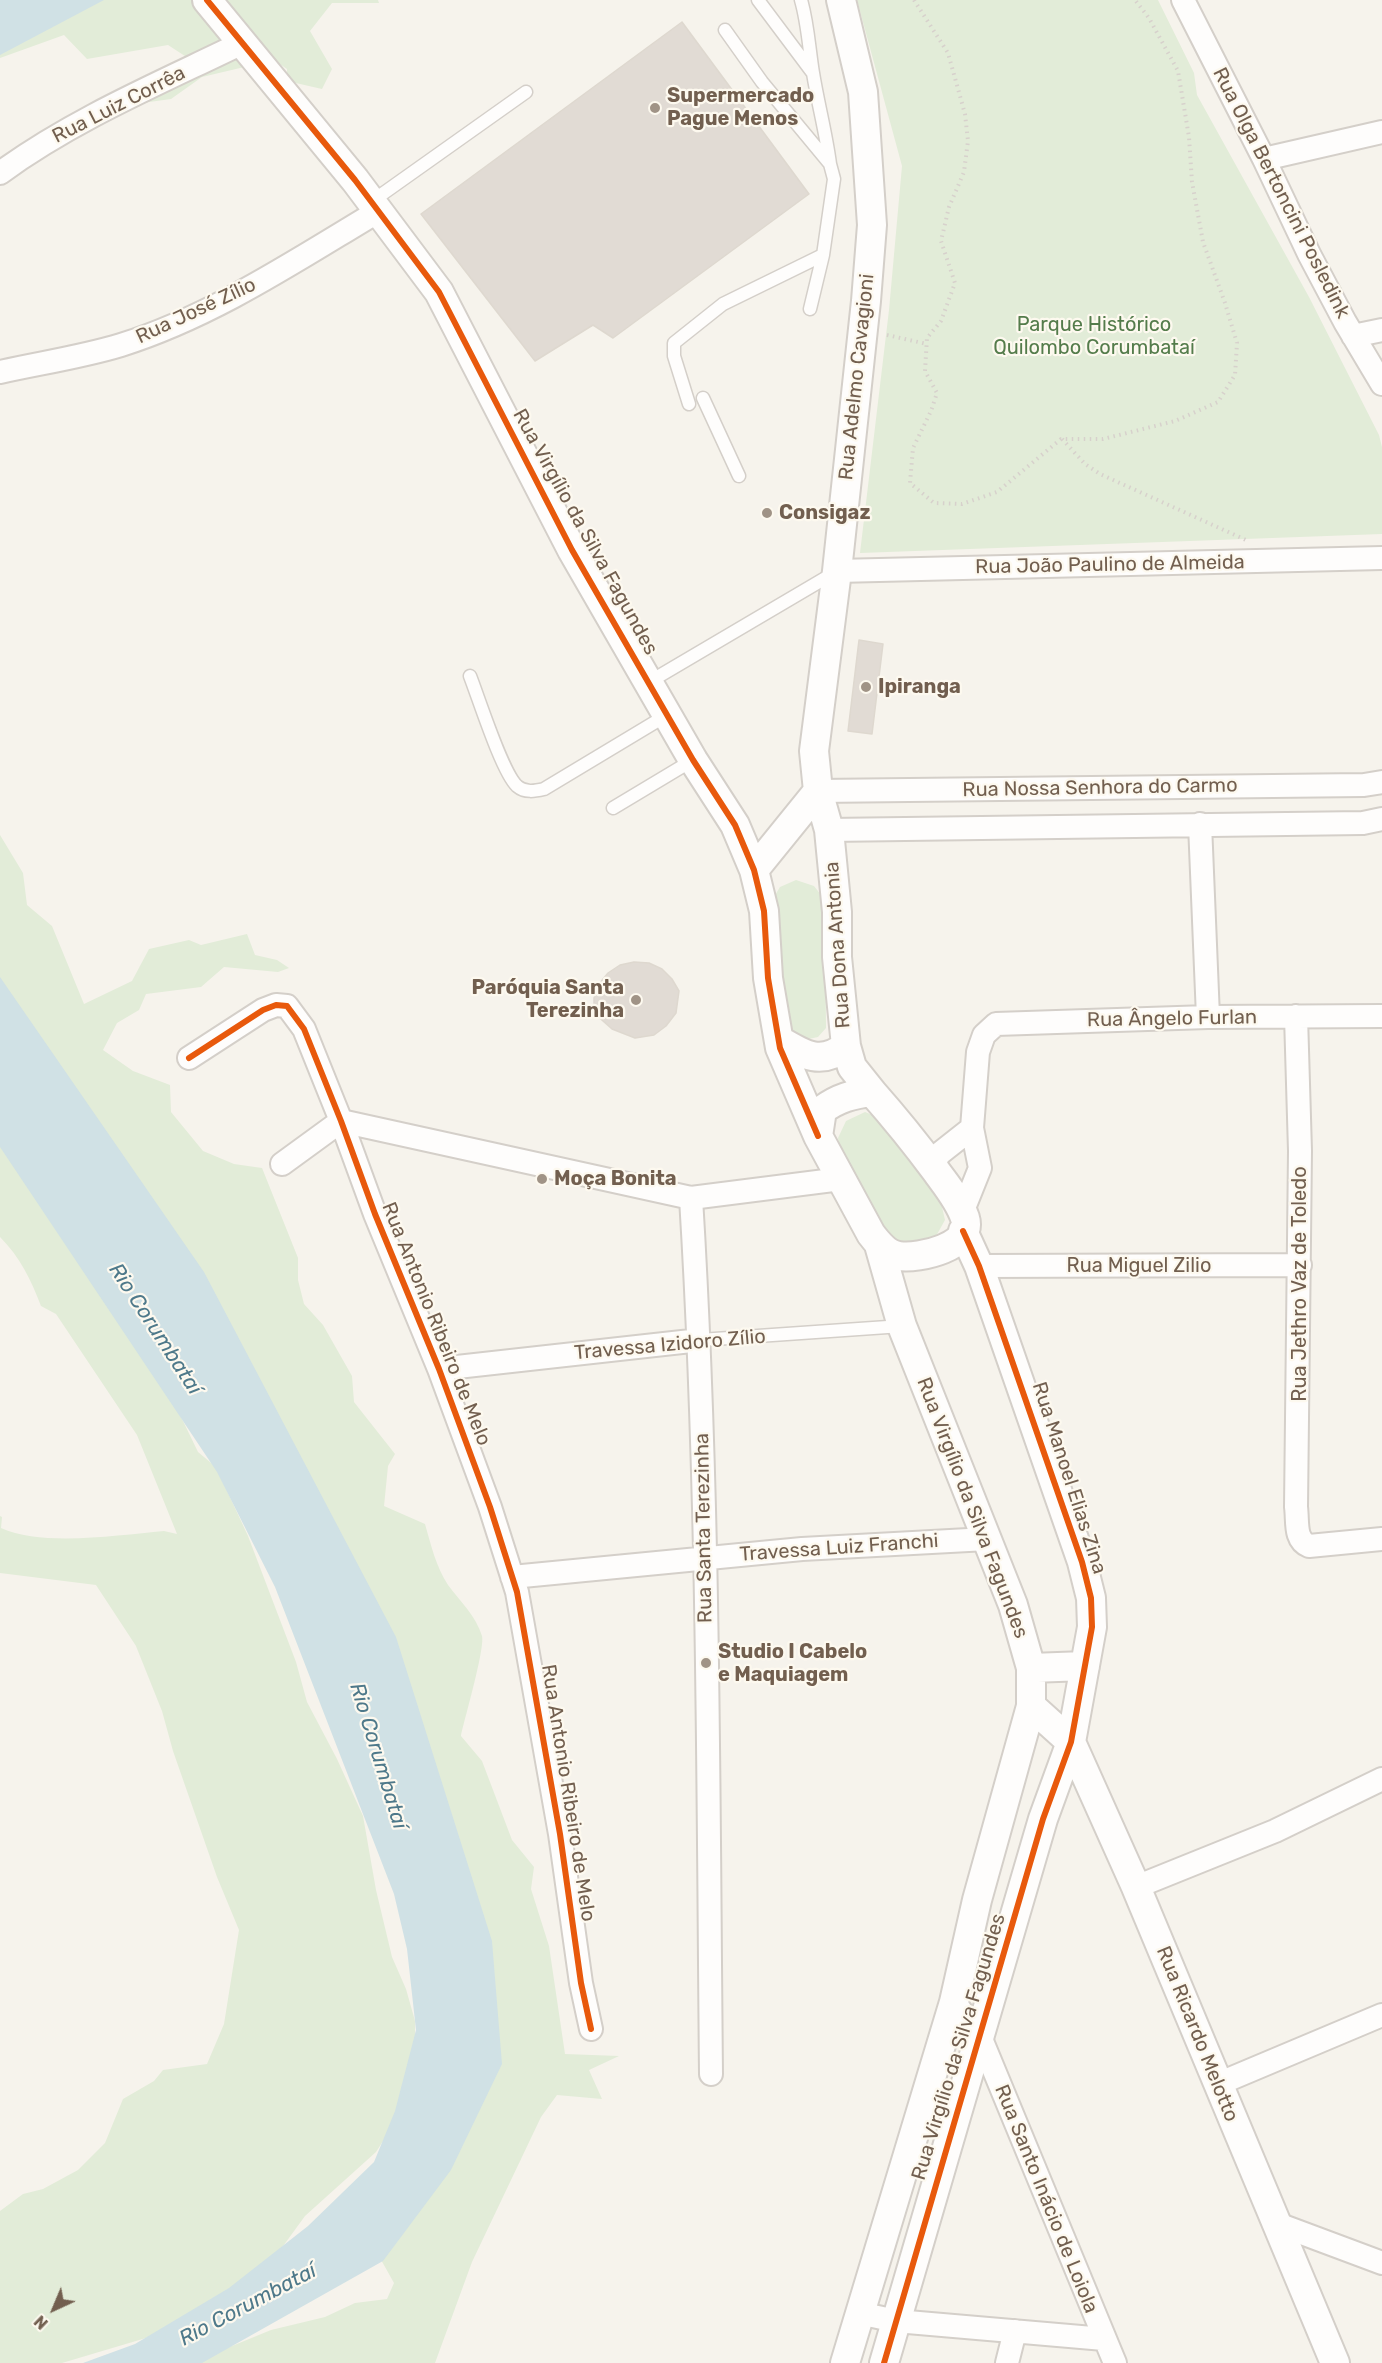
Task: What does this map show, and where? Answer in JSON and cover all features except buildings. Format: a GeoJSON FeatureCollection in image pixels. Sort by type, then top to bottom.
{"type":"FeatureCollection","features":[{"type":"Feature","properties":{"kind":"street","name":"Rua Virgílio da Silva Fagundes"},"geometry":{"type":"LineString","coordinates":[[207,0],[355,180],[439,292],[572,550],[693,760],[735,825],[754,870],[764,911],[768,978],[780,1048],[818,1136],[879,1245],[903,1326],[1013,1605],[1031,1668],[1031,1706],[977,1900],[954,2002],[845,2363]]}},
{"type":"Feature","properties":{"kind":"street","name":"Rua Adelmo Cavagioni"},"geometry":{"type":"LineString","coordinates":[[818,791],[814,751],[837,571],[872,225],[863,92],[842,0]]}},
{"type":"Feature","properties":{"kind":"street","name":"Rua Olga Bertoncini Posledink"},"geometry":{"type":"LineString","coordinates":[[1183,0],[1264,159],[1309,254],[1382,384]]}},
{"type":"Feature","properties":{"kind":"street","name":"Rua Luiz Corrêa"},"geometry":{"type":"LineString","coordinates":[[0,173],[27,153],[97,113],[242,43]]}},
{"type":"Feature","properties":{"kind":"street"},"geometry":{"type":"LineString","coordinates":[[1264,159],[1382,132]]}},
{"type":"Feature","properties":{"kind":"street","name":"Rua José Zílio"},"geometry":{"type":"LineString","coordinates":[[0,372],[120,345],[184,321],[258,283],[374,208]]}},
{"type":"Feature","properties":{"kind":"street"},"geometry":{"type":"LineString","coordinates":[[1353,336],[1382,330]]}},
{"type":"Feature","properties":{"kind":"street","name":"Rua João Paulino de Almeida"},"geometry":{"type":"LineString","coordinates":[[837,571],[1382,558]]}},
{"type":"Feature","properties":{"kind":"street","name":"Rua Nossa Senhora do Carmo"},"geometry":{"type":"LineString","coordinates":[[818,791],[1364,785],[1382,782]]}},
{"type":"Feature","properties":{"kind":"street"},"geometry":{"type":"LineString","coordinates":[[754,870],[818,791]]}},
{"type":"Feature","properties":{"kind":"street","name":"Rua Dona Antonia"},"geometry":{"type":"LineString","coordinates":[[818,791],[829,830],[837,912],[838,966],[846,1046],[852,1067],[933,1167]]}},
{"type":"Feature","properties":{"kind":"street","name":"Rua Nossa Senhora do Carmo"},"geometry":{"type":"LineString","coordinates":[[829,830],[1363,823],[1382,819]]}},
{"type":"Feature","properties":{"kind":"street"},"geometry":{"type":"LineString","coordinates":[[1200,824],[1208,1017]]}},
{"type":"Feature","properties":{"kind":"street","name":"Rua Antonio Ribeiro de Melo"},"geometry":{"type":"LineString","coordinates":[[189,1058],[250,1017],[276,1005],[287,1006],[304,1029],[375,1214],[439,1369],[490,1507],[518,1592],[560,1834],[581,1983],[591,2029]]}},
{"type":"Feature","properties":{"kind":"street","name":"Rua Jethro Vaz de Toledo"},"geometry":{"type":"LineString","coordinates":[[1296,1016],[1300,1150],[1296,1507],[1300,1539],[1309,1546],[1382,1539]]}},
{"type":"Feature","properties":{"kind":"street","name":"Rua Ângelo Furlan"},"geometry":{"type":"LineString","coordinates":[[972,1128],[978,1052],[984,1035],[996,1024],[1208,1017],[1382,1016]]}},
{"type":"Feature","properties":{"kind":"street"},"geometry":{"type":"LineString","coordinates":[[779,1040],[802,1053],[815,1057],[831,1056],[846,1046]]}},
{"type":"Feature","properties":{"kind":"street"},"geometry":{"type":"LineString","coordinates":[[818,1136],[822,1110],[832,1102],[855,1094],[872,1092]]}},
{"type":"Feature","properties":{"kind":"street"},"geometry":{"type":"LineString","coordinates":[[282,1164],[341,1121],[691,1198],[842,1179]]}},
{"type":"Feature","properties":{"kind":"street"},"geometry":{"type":"LineString","coordinates":[[879,1245],[898,1257],[940,1252],[956,1242],[980,1168],[972,1128],[939,1154],[933,1167]]}},
{"type":"Feature","properties":{"kind":"street","name":"Rua Manoel Elias Zina"},"geometry":{"type":"LineString","coordinates":[[933,1167],[953,1194],[1082,1562],[1090,1599],[1092,1627],[1071,1743]]}},
{"type":"Feature","properties":{"kind":"street","name":"Rua Santa Terezinha"},"geometry":{"type":"LineString","coordinates":[[691,1198],[700,1340],[711,2074]]}},
{"type":"Feature","properties":{"kind":"street","name":"Rua Miguel Zilio"},"geometry":{"type":"LineString","coordinates":[[979,1266],[1300,1265]]}},
{"type":"Feature","properties":{"kind":"street","name":"Travessa Izidoro Zílio"},"geometry":{"type":"LineString","coordinates":[[439,1369],[700,1340]]}},
{"type":"Feature","properties":{"kind":"street","name":"Travessa Luiz Franchi"},"geometry":{"type":"LineString","coordinates":[[512,1577],[802,1549],[987,1539]]}},
{"type":"Feature","properties":{"kind":"street"},"geometry":{"type":"LineString","coordinates":[[1031,1668],[1085,1666]]}},
{"type":"Feature","properties":{"kind":"street"},"geometry":{"type":"LineString","coordinates":[[1031,1706],[1071,1743]]}},
{"type":"Feature","properties":{"kind":"street","name":"Rua Virgílio da Silva Fagundes"},"geometry":{"type":"LineString","coordinates":[[884,2363],[979,2034],[1018,1911],[1043,1819],[1071,1743]]}},
{"type":"Feature","properties":{"kind":"street","name":"Rua Ricardo Melotto"},"geometry":{"type":"LineString","coordinates":[[1071,1743],[1136,1887],[1335,2363]]}},
{"type":"Feature","properties":{"kind":"street"},"geometry":{"type":"LineString","coordinates":[[1136,1887],[1275,1831],[1382,1779]]}},
{"type":"Feature","properties":{"kind":"street","name":"Rua Santo Inácio de Loiola"},"geometry":{"type":"LineString","coordinates":[[954,2002],[979,2034],[1115,2363]]}},
{"type":"Feature","properties":{"kind":"street"},"geometry":{"type":"LineString","coordinates":[[1218,2084],[1382,2015]]}},
{"type":"Feature","properties":{"kind":"street"},"geometry":{"type":"LineString","coordinates":[[1275,2223],[1382,2263]]}},
{"type":"Feature","properties":{"kind":"street"},"geometry":{"type":"LineString","coordinates":[[859,2313],[896,2321],[1104,2339]]}},
{"type":"Feature","properties":{"kind":"street"},"geometry":{"type":"LineString","coordinates":[[1007,2363],[1015,2331]]}},
{"type":"Feature","properties":{"kind":"lane"},"geometry":{"type":"LineString","coordinates":[[758,0],[813,74]]}},
{"type":"Feature","properties":{"kind":"lane"},"geometry":{"type":"LineString","coordinates":[[801,0],[834,178],[824,255],[810,309]]}},
{"type":"Feature","properties":{"kind":"lane"},"geometry":{"type":"LineString","coordinates":[[725,30],[762,82],[830,164]]}},
{"type":"Feature","properties":{"kind":"lane"},"geometry":{"type":"LineString","coordinates":[[374,208],[526,92]]}},
{"type":"Feature","properties":{"kind":"lane"},"geometry":{"type":"LineString","coordinates":[[689,404],[674,356],[674,344],[723,304],[824,255]]}},
{"type":"Feature","properties":{"kind":"lane"},"geometry":{"type":"LineString","coordinates":[[703,398],[739,476]]}},
{"type":"Feature","properties":{"kind":"lane"},"geometry":{"type":"LineString","coordinates":[[649,682],[837,571]]}},
{"type":"Feature","properties":{"kind":"lane"},"geometry":{"type":"LineString","coordinates":[[470,676],[497,748],[514,783],[532,792],[544,789],[667,715]]}},
{"type":"Feature","properties":{"kind":"lane"},"geometry":{"type":"LineString","coordinates":[[613,808],[693,760]]}},
{"type":"Feature","properties":{"kind":"lane","name":"Travessa Izidoro Zílio"},"geometry":{"type":"LineString","coordinates":[[700,1340],[903,1326]]}},
{"type":"Feature","properties":{"kind":"path"},"geometry":{"type":"LineString","coordinates":[[915,0],[948,53],[965,114],[968,141],[964,172],[949,207],[941,241],[955,284],[941,321],[927,338],[925,371],[937,393],[913,448],[910,483],[934,503],[962,504],[997,492],[1061,439],[1103,439],[1175,421],[1218,402],[1235,375],[1237,343],[1203,242],[1192,182],[1189,136],[1178,71],[1149,18],[1135,0]]}},
{"type":"Feature","properties":{"kind":"path"},"geometry":{"type":"LineString","coordinates":[[862,328],[927,344]]}},
{"type":"Feature","properties":{"kind":"path"},"geometry":{"type":"LineString","coordinates":[[1061,439],[1085,464],[1100,474],[1248,541]]}},
{"type":"Feature","properties":{"kind":"green space"},"geometry":{"type":"Polygon","coordinates":[[[38,0],[378,0],[379,3],[332,3],[310,31],[332,69],[322,89],[287,81],[287,69],[274,60],[202,77],[171,99],[142,103],[188,58],[168,45],[87,59],[64,35],[0,58],[0,27],[38,0]]]}},
{"type":"Feature","properties":{"kind":"green space","name":"Parque Histórico Quilombo Corumbataí"},"geometry":{"type":"Polygon","coordinates":[[[857,0],[1158,0],[1194,73],[1197,95],[1309,297],[1379,435],[1382,447],[1382,534],[860,553],[889,310],[902,166],[857,0]]]}},
{"type":"Feature","properties":{"kind":"green space"},"geometry":{"type":"Polygon","coordinates":[[[0,835],[23,873],[27,905],[52,926],[84,1004],[132,981],[149,949],[189,940],[201,945],[247,934],[255,955],[277,960],[289,968],[278,972],[224,967],[201,987],[146,994],[139,1010],[117,1023],[103,1050],[133,1071],[170,1085],[171,1112],[203,1151],[234,1164],[262,1168],[298,1258],[298,1280],[304,1304],[323,1325],[352,1376],[354,1402],[395,1454],[388,1466],[384,1506],[425,1524],[440,1571],[472,1615],[482,1636],[478,1668],[461,1736],[482,1761],[512,1840],[534,1867],[531,1889],[549,1946],[565,2054],[619,2056],[589,2070],[602,2099],[557,2095],[541,2117],[472,2262],[435,2363],[163,2363],[232,2346],[271,2330],[325,2317],[355,2303],[387,2299],[394,2283],[380,2258],[466,1942],[0,997],[0,835]]]}},
{"type":"Feature","properties":{"kind":"green space"},"geometry":{"type":"Polygon","coordinates":[[[796,880],[814,886],[825,900],[826,1028],[818,1037],[803,1040],[790,1030],[771,902],[780,887],[796,880]]]}},
{"type":"Feature","properties":{"kind":"green space"},"geometry":{"type":"Polygon","coordinates":[[[0,1089],[198,1452],[216,1467],[248,1536],[296,1662],[307,1702],[363,1816],[376,1890],[392,1957],[406,1989],[415,2021],[415,2053],[401,2113],[376,2152],[305,2216],[262,2275],[156,2335],[62,2363],[0,2363],[0,2211],[23,2194],[43,2189],[78,2170],[105,2143],[123,2099],[154,2081],[163,2070],[207,2064],[224,2024],[239,1930],[217,1877],[173,1751],[162,1711],[136,1646],[96,1585],[0,1573],[0,1516],[2,1517],[1,1528],[18,1534],[38,1537],[103,1537],[164,1531],[177,1534],[137,1435],[56,1314],[41,1306],[24,1269],[0,1237],[0,1089]]]}},
{"type":"Feature","properties":{"kind":"green space"},"geometry":{"type":"Polygon","coordinates":[[[865,1112],[885,1120],[939,1194],[945,1220],[935,1238],[912,1245],[891,1244],[841,1159],[838,1138],[846,1121],[865,1112]]]}},
{"type":"Feature","properties":{"kind":"water"},"geometry":{"type":"Polygon","coordinates":[[[0,0],[104,0],[0,55],[0,0]]]}},
{"type":"Feature","properties":{"kind":"water","name":"Rio Corumbataí"},"geometry":{"type":"Polygon","coordinates":[[[0,977],[204,1272],[396,1637],[492,1941],[502,2064],[451,2170],[383,2261],[202,2363],[83,2363],[135,2344],[229,2288],[308,2226],[374,2162],[395,2111],[416,2030],[407,1949],[394,1894],[275,1587],[217,1472],[0,1147],[0,977]]]}},
{"type":"Feature","properties":{"kind":"cycle path"},"geometry":{"type":"LineString","coordinates":[[207,0],[355,180],[439,292],[572,550],[693,760],[735,825],[754,870],[764,911],[768,978],[780,1048],[818,1136]]}},
{"type":"Feature","properties":{"kind":"cycle path"},"geometry":{"type":"LineString","coordinates":[[189,1058],[263,1010],[276,1005],[287,1006],[304,1029],[375,1214],[439,1369],[490,1507],[517,1592],[560,1834],[581,1983],[591,2029]]}},
{"type":"Feature","properties":{"kind":"cycle path"},"geometry":{"type":"LineString","coordinates":[[884,2363],[1043,1819],[1071,1742],[1092,1627],[1091,1598],[1082,1562],[979,1266],[963,1231]]}},
{"type":"Feature","properties":{"kind":"place","name":"Supermercado Pague Menos"},"geometry":{"type":"Point","coordinates":[655,108]}},
{"type":"Feature","properties":{"kind":"place","name":"Consigaz"},"geometry":{"type":"Point","coordinates":[767,513]}},
{"type":"Feature","properties":{"kind":"place","name":"Ipiranga"},"geometry":{"type":"Point","coordinates":[866,687]}},
{"type":"Feature","properties":{"kind":"place","name":"Paróquia Santa Terezinha"},"geometry":{"type":"Point","coordinates":[636,1000]}},
{"type":"Feature","properties":{"kind":"place","name":"Moça Bonita"},"geometry":{"type":"Point","coordinates":[542,1179]}},
{"type":"Feature","properties":{"kind":"place","name":"Studio I Cabelo e Maquiagem"},"geometry":{"type":"Point","coordinates":[706,1663]}}]}
